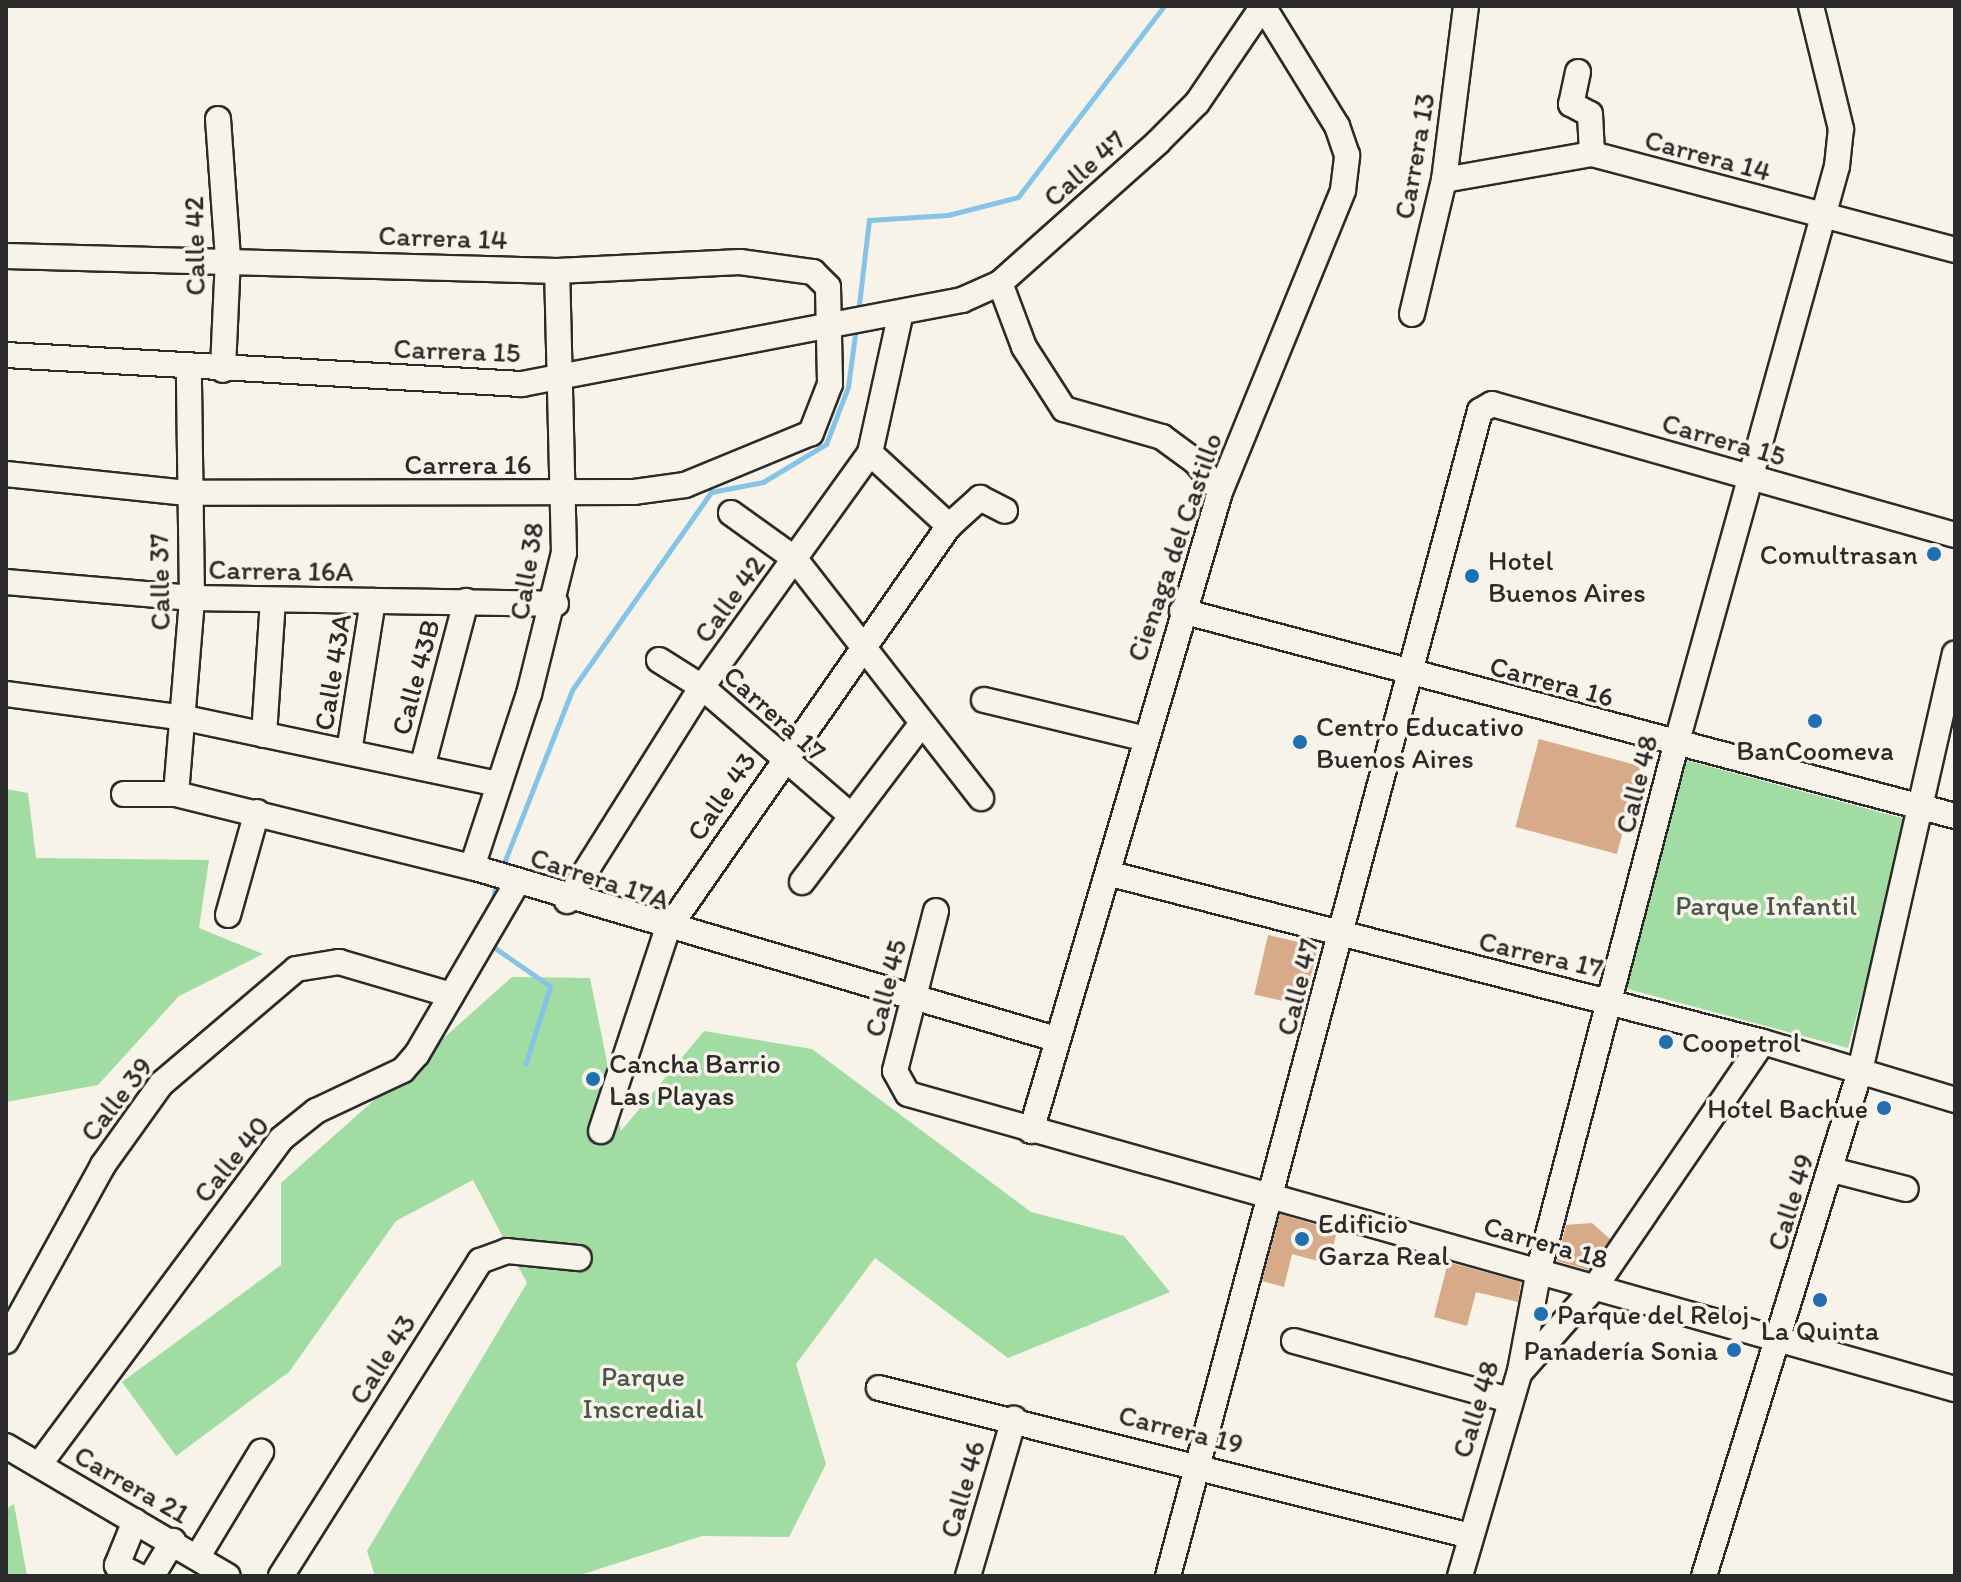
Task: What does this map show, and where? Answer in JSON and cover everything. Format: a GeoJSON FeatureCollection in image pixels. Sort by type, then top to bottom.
{"type":"FeatureCollection","features":[{"type":"Feature","properties":{"kind":"street","name":"Calle 47"},"geometry":{"type":"LineString","coordinates":[[889,319],[1000,283],[1197,103],[1263,6]]}},
{"type":"Feature","properties":{"kind":"street","name":"Cienaga del Castillo"},"geometry":{"type":"LineString","coordinates":[[1031,1131],[1056,1039],[1111,874],[1142,738],[1220,492],[1343,190],[1347,155],[1337,126],[1263,6]]}},
{"type":"Feature","properties":{"kind":"street","name":"Carrera 13"},"geometry":{"type":"LineString","coordinates":[[1412,314],[1444,180],[1466,6]]}},
{"type":"Feature","properties":{"kind":"street","name":"Calle 48"},"geometry":{"type":"LineString","coordinates":[[1460,1576],[1467,1535],[1520,1371],[1539,1269],[1612,1002],[1676,745],[1825,218],[1841,129],[1811,6]]}},
{"type":"Feature","properties":{"kind":"street"},"geometry":{"type":"LineString","coordinates":[[1578,72],[1571,104],[1590,114],[1592,154]]}},
{"type":"Feature","properties":{"kind":"street","name":"Calle 42"},"geometry":{"type":"LineString","coordinates":[[218,119],[228,258],[223,370]]}},
{"type":"Feature","properties":{"kind":"street","name":"Carrera 14"},"geometry":{"type":"LineString","coordinates":[[1444,180],[1592,154],[1955,250]]}},
{"type":"Feature","properties":{"kind":"street","name":"Carrera 14"},"geometry":{"type":"LineString","coordinates":[[6,256],[228,258],[557,271],[740,262],[813,272],[828,287],[838,327]]}},
{"type":"Feature","properties":{"kind":"street","name":"Calle 38"},"geometry":{"type":"LineString","coordinates":[[496,876],[499,784],[556,604],[565,494],[565,381],[557,271]]}},
{"type":"Feature","properties":{"kind":"street"},"geometry":{"type":"LineString","coordinates":[[1000,283],[1024,347],[1064,409],[1162,437],[1196,462],[1220,492]]}},
{"type":"Feature","properties":{"kind":"street","name":"Calle 42"},"geometry":{"type":"LineString","coordinates":[[567,901],[702,687],[870,453],[889,319]]}},
{"type":"Feature","properties":{"kind":"street","name":"Carrera 15"},"geometry":{"type":"LineString","coordinates":[[6,355],[189,369],[565,381],[889,319]]}},
{"type":"Feature","properties":{"kind":"street","name":"Carrera 16"},"geometry":{"type":"LineString","coordinates":[[6,474],[187,493],[565,494],[685,485],[811,433],[830,384],[838,327]]}},
{"type":"Feature","properties":{"kind":"street","name":"Calle 37"},"geometry":{"type":"LineString","coordinates":[[176,794],[185,718],[192,598],[187,493],[189,369]]}},
{"type":"Feature","properties":{"kind":"street","name":"Carrera 15"},"geometry":{"type":"LineString","coordinates":[[1480,411],[1492,404],[1955,535]]}},
{"type":"Feature","properties":{"kind":"street","name":"Calle 47"},"geometry":{"type":"LineString","coordinates":[[1168,1576],[1194,1463],[1274,1199],[1480,411]]}},
{"type":"Feature","properties":{"kind":"street"},"geometry":{"type":"LineString","coordinates":[[870,453],[949,526]]}},
{"type":"Feature","properties":{"kind":"street","name":"Calle 43"},"geometry":{"type":"LineString","coordinates":[[601,1131],[667,930],[864,640],[949,526],[980,498],[1005,511]]}},
{"type":"Feature","properties":{"kind":"street"},"geometry":{"type":"LineString","coordinates":[[731,513],[795,559],[864,640],[920,726],[981,798]]}},
{"type":"Feature","properties":{"kind":"street","name":"Carrera 16A"},"geometry":{"type":"LineString","coordinates":[[6,582],[192,598],[556,604]]}},
{"type":"Feature","properties":{"kind":"street"},"geometry":{"type":"LineString","coordinates":[[264,735],[273,600]]}},
{"type":"Feature","properties":{"kind":"street","name":"Calle 43A"},"geometry":{"type":"LineString","coordinates":[[349,752],[373,601]]}},
{"type":"Feature","properties":{"kind":"street","name":"Calle 43B"},"geometry":{"type":"LineString","coordinates":[[422,768],[466,601]]}},
{"type":"Feature","properties":{"kind":"street","name":"Carrera 16"},"geometry":{"type":"LineString","coordinates":[[1182,611],[1411,675],[1955,816]]}},
{"type":"Feature","properties":{"kind":"street","name":"Calle 49"},"geometry":{"type":"LineString","coordinates":[[1704,1576],[1832,1170],[1860,1071],[1924,808],[1955,654]]}},
{"type":"Feature","properties":{"kind":"street","name":"Carrera 17"},"geometry":{"type":"LineString","coordinates":[[659,660],[702,687],[780,761],[849,814]]}},
{"type":"Feature","properties":{"kind":"street"},"geometry":{"type":"LineString","coordinates":[[6,694],[185,718],[499,784]]}},
{"type":"Feature","properties":{"kind":"street"},"geometry":{"type":"LineString","coordinates":[[984,700],[1142,738]]}},
{"type":"Feature","properties":{"kind":"street"},"geometry":{"type":"LineString","coordinates":[[802,882],[849,814],[920,726]]}},
{"type":"Feature","properties":{"kind":"street","name":"Carrera 17A"},"geometry":{"type":"LineString","coordinates":[[124,794],[176,794],[257,812],[496,876],[567,901],[911,1001],[1056,1039]]}},
{"type":"Feature","properties":{"kind":"street"},"geometry":{"type":"LineString","coordinates":[[228,915],[257,812]]}},
{"type":"Feature","properties":{"kind":"street","name":"Carrera 17"},"geometry":{"type":"LineString","coordinates":[[1111,874],[1340,938],[1612,1002],[1763,1042],[1955,1100]]}},
{"type":"Feature","properties":{"kind":"street","name":"Calle 40"},"geometry":{"type":"LineString","coordinates":[[39,1465],[281,1139],[316,1111],[403,1070],[451,995],[496,876]]}},
{"type":"Feature","properties":{"kind":"street","name":"Calle 45"},"geometry":{"type":"LineString","coordinates":[[895,1081],[911,1001],[936,911]]}},
{"type":"Feature","properties":{"kind":"street","name":"Calle 39"},"geometry":{"type":"LineString","coordinates":[[6,1341],[103,1165],[161,1084],[296,969],[339,962],[451,995]]}},
{"type":"Feature","properties":{"kind":"street"},"geometry":{"type":"LineString","coordinates":[[1520,1371],[1595,1287],[1763,1042]]}},
{"type":"Feature","properties":{"kind":"street","name":"Carrera 18"},"geometry":{"type":"LineString","coordinates":[[895,1081],[908,1094],[1031,1131],[1539,1269],[1955,1389]]}},
{"type":"Feature","properties":{"kind":"street"},"geometry":{"type":"LineString","coordinates":[[1832,1170],[1906,1189]]}},
{"type":"Feature","properties":{"kind":"street","name":"Calle 43"},"geometry":{"type":"LineString","coordinates":[[281,1576],[480,1261],[507,1251],[579,1258]]}},
{"type":"Feature","properties":{"kind":"street"},"geometry":{"type":"LineString","coordinates":[[1294,1341],[1510,1400]]}},
{"type":"Feature","properties":{"kind":"street","name":"Carrera 19"},"geometry":{"type":"LineString","coordinates":[[879,1388],[1194,1463],[1467,1535]]}},
{"type":"Feature","properties":{"kind":"street","name":"Calle 46"},"geometry":{"type":"LineString","coordinates":[[968,1576],[1014,1419]]}},
{"type":"Feature","properties":{"kind":"street","name":"Carrera 21"},"geometry":{"type":"LineString","coordinates":[[6,1446],[173,1541],[228,1576]]}},
{"type":"Feature","properties":{"kind":"street"},"geometry":{"type":"LineString","coordinates":[[198,1556],[261,1452]]}},
{"type":"Feature","properties":{"kind":"street"},"geometry":{"type":"LineString","coordinates":[[135,1521],[117,1565],[139,1576]]}},
{"type":"Feature","properties":{"kind":"street"},"geometry":{"type":"LineString","coordinates":[[152,1576],[173,1541]]}},
{"type":"Feature","properties":{"kind":"green space","name":"Parque Infantil"},"geometry":{"type":"Polygon","coordinates":[[[1685,760],[1909,820],[1848,1048],[1624,988],[1685,760]]]}},
{"type":"Feature","properties":{"kind":"green space"},"geometry":{"type":"Polygon","coordinates":[[[6,789],[28,793],[36,858],[209,860],[199,928],[263,954],[179,996],[98,1085],[6,1102],[6,789]]]}},
{"type":"Feature","properties":{"kind":"green space","name":"Parque Inscredial"},"geometry":{"type":"Polygon","coordinates":[[[512,977],[590,978],[621,1131],[704,1031],[812,1049],[1031,1212],[1124,1236],[1170,1292],[1008,1358],[875,1258],[796,1364],[826,1464],[789,1537],[702,1536],[577,1576],[375,1576],[367,1551],[527,1283],[473,1180],[396,1221],[289,1372],[176,1456],[122,1382],[281,1265],[281,1183],[512,977]]]}},
{"type":"Feature","properties":{"kind":"green space"},"geometry":{"type":"Polygon","coordinates":[[[14,1504],[27,1576],[6,1576],[6,1509],[14,1504]]]}},
{"type":"Feature","properties":{"kind":"building"},"geometry":{"type":"Polygon","coordinates":[[[1539,739],[1640,766],[1617,854],[1515,827],[1539,739]]]}},
{"type":"Feature","properties":{"kind":"building"},"geometry":{"type":"Polygon","coordinates":[[[1268,935],[1318,946],[1304,1006],[1254,994],[1268,935]]]}},
{"type":"Feature","properties":{"kind":"building","name":"Edificio Garza Real"},"geometry":{"type":"Polygon","coordinates":[[[1280,1214],[1337,1231],[1329,1264],[1292,1254],[1284,1287],[1262,1281],[1280,1214]]]}},
{"type":"Feature","properties":{"kind":"building"},"geometry":{"type":"Polygon","coordinates":[[[1592,1223],[1610,1239],[1588,1270],[1557,1261],[1566,1225],[1592,1223]]]}},
{"type":"Feature","properties":{"kind":"building"},"geometry":{"type":"Polygon","coordinates":[[[1448,1262],[1521,1282],[1518,1302],[1476,1292],[1467,1326],[1434,1317],[1448,1262]]]}},
{"type":"Feature","properties":{"kind":"waterway"},"geometry":{"type":"LineString","coordinates":[[858,313],[869,220],[948,215],[1018,197],[1164,6]]}},
{"type":"Feature","properties":{"kind":"waterway"},"geometry":{"type":"LineString","coordinates":[[502,868],[572,690],[711,492],[763,482],[826,444],[848,387],[856,327]]}},
{"type":"Feature","properties":{"kind":"waterway"},"geometry":{"type":"LineString","coordinates":[[493,900],[496,881]]}},
{"type":"Feature","properties":{"kind":"waterway"},"geometry":{"type":"LineString","coordinates":[[492,946],[550,986],[526,1063]]}},
{"type":"Feature","properties":{"kind":"place","name":"Comultrasan"},"geometry":{"type":"Point","coordinates":[1934,554]}},
{"type":"Feature","properties":{"kind":"place","name":"Hotel Buenos Aires"},"geometry":{"type":"Point","coordinates":[1472,576]}},
{"type":"Feature","properties":{"kind":"place","name":"BanCoomeva"},"geometry":{"type":"Point","coordinates":[1815,721]}},
{"type":"Feature","properties":{"kind":"place","name":"Centro Educativo Buenos Aires"},"geometry":{"type":"Point","coordinates":[1300,742]}},
{"type":"Feature","properties":{"kind":"place","name":"Coopetrol"},"geometry":{"type":"Point","coordinates":[1666,1042]}},
{"type":"Feature","properties":{"kind":"place","name":"Cancha Barrio Las Playas"},"geometry":{"type":"Point","coordinates":[593,1079]}},
{"type":"Feature","properties":{"kind":"place","name":"Hotel Bachue"},"geometry":{"type":"Point","coordinates":[1884,1108]}},
{"type":"Feature","properties":{"kind":"place","name":"Edificio Garza Real"},"geometry":{"type":"Point","coordinates":[1302,1239]}},
{"type":"Feature","properties":{"kind":"place","name":"La Quinta"},"geometry":{"type":"Point","coordinates":[1820,1300]}},
{"type":"Feature","properties":{"kind":"place","name":"Parque del Reloj"},"geometry":{"type":"Point","coordinates":[1541,1314]}},
{"type":"Feature","properties":{"kind":"place","name":"Panadería Sonia"},"geometry":{"type":"Point","coordinates":[1734,1350]}}]}
